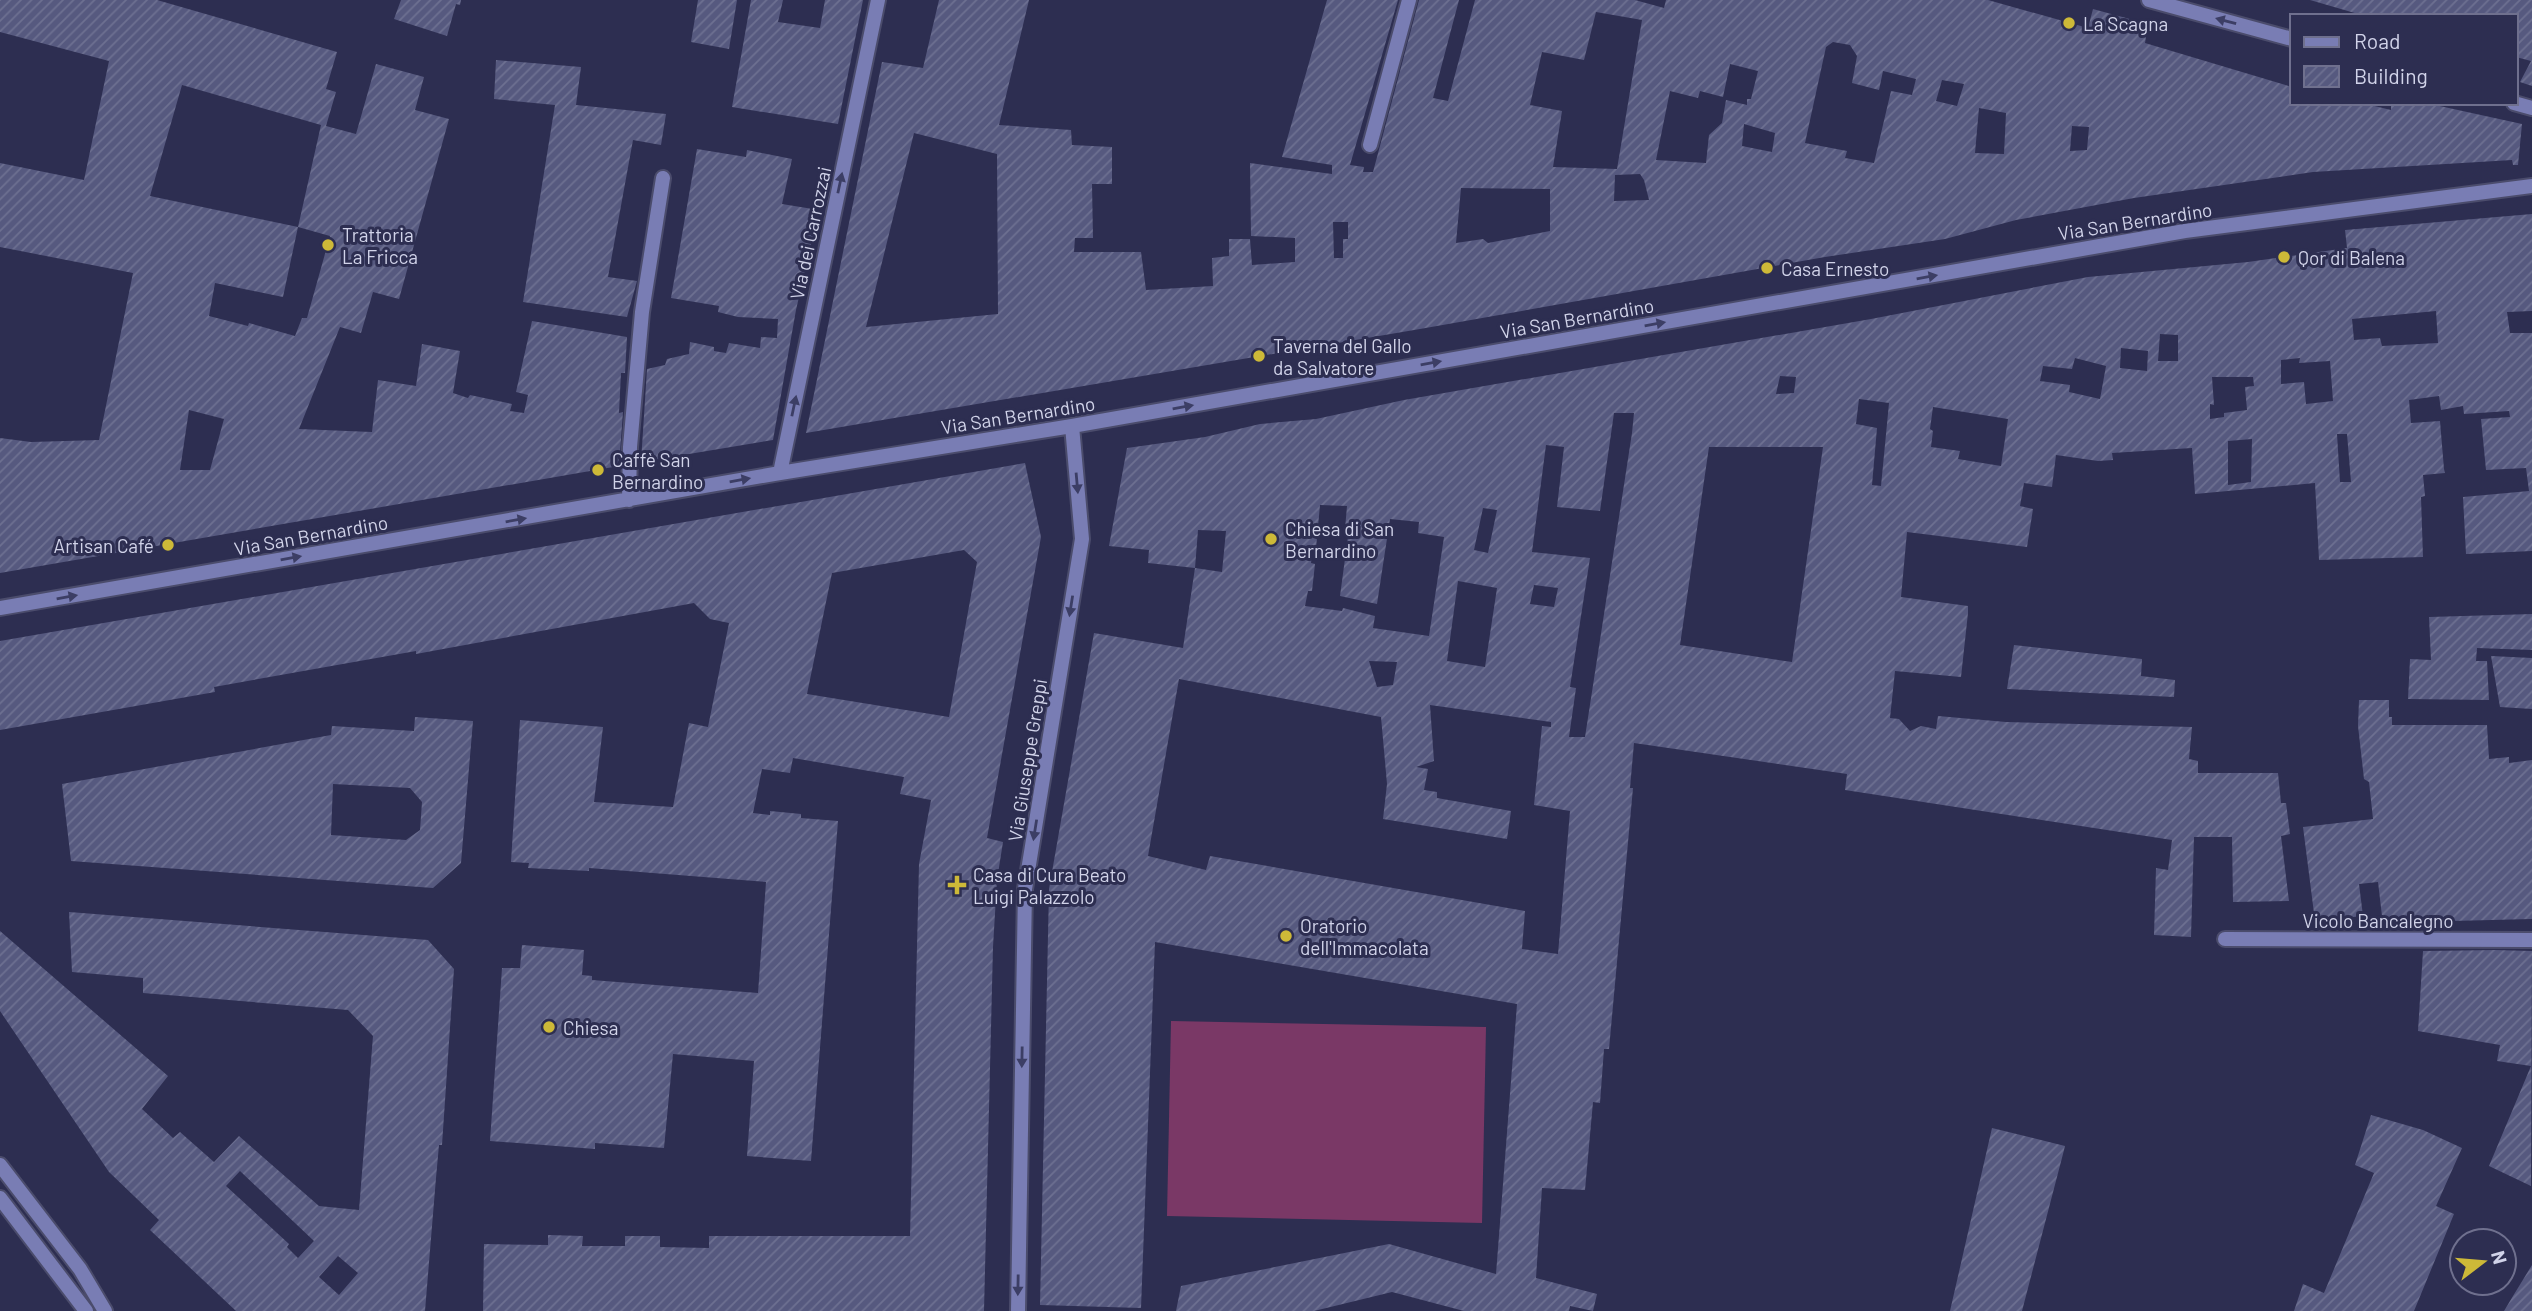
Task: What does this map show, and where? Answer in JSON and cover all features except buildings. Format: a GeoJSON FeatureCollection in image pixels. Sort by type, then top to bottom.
{"type":"FeatureCollection","features":[{"type":"Feature","properties":{"kind":"street","name":"Via dei Carrozzai"},"geometry":{"type":"LineString","coordinates":[[780,473],[878,0]]}},
{"type":"Feature","properties":{"kind":"street"},"geometry":{"type":"LineString","coordinates":[[1370,145],[1409,0]]}},
{"type":"Feature","properties":{"kind":"street"},"geometry":{"type":"LineString","coordinates":[[2149,0],[2290,38]]}},
{"type":"Feature","properties":{"kind":"street"},"geometry":{"type":"LineString","coordinates":[[629,500],[630,447],[642,312],[663,178]]}},
{"type":"Feature","properties":{"kind":"street","name":"Via San Bernardino"},"geometry":{"type":"LineString","coordinates":[[0,608],[780,473],[1072,426],[2186,231],[2532,186]]}},
{"type":"Feature","properties":{"kind":"street","name":"Via Giuseppe Greppi"},"geometry":{"type":"LineString","coordinates":[[1018,1311],[1025,889],[1082,538],[1072,426]]}},
{"type":"Feature","properties":{"kind":"street","name":"Vicolo Bancalegno"},"geometry":{"type":"LineString","coordinates":[[2225,939],[2532,940]]}},
{"type":"Feature","properties":{"kind":"street"},"geometry":{"type":"LineString","coordinates":[[0,1165],[80,1269],[105,1311]]}},
{"type":"Feature","properties":{"kind":"street"},"geometry":{"type":"LineString","coordinates":[[0,1198],[86,1311]]}},
{"type":"Feature","properties":{"kind":"shaded area"},"geometry":{"type":"Polygon","coordinates":[[[1171,1021],[1486,1027],[1482,1223],[1167,1216],[1171,1021]]]}},
{"type":"Feature","properties":{"kind":"place","name":"La Scagna"},"geometry":{"type":"Point","coordinates":[2069,23]}},
{"type":"Feature","properties":{"kind":"place","name":"Trattoria La Fricca"},"geometry":{"type":"Point","coordinates":[328,245]}},
{"type":"Feature","properties":{"kind":"place","name":"Qor di Balena"},"geometry":{"type":"Point","coordinates":[2284,257]}},
{"type":"Feature","properties":{"kind":"place","name":"Casa Ernesto"},"geometry":{"type":"Point","coordinates":[1767,268]}},
{"type":"Feature","properties":{"kind":"place","name":"Taverna del Gallo da Salvatore"},"geometry":{"type":"Point","coordinates":[1259,356]}},
{"type":"Feature","properties":{"kind":"place","name":"Caffè San Bernardino"},"geometry":{"type":"Point","coordinates":[598,470]}},
{"type":"Feature","properties":{"kind":"place","name":"Chiesa di San Bernardino"},"geometry":{"type":"Point","coordinates":[1271,539]}},
{"type":"Feature","properties":{"kind":"place","name":"Artisan Café"},"geometry":{"type":"Point","coordinates":[168,545]}},
{"type":"Feature","properties":{"kind":"place","name":"Casa di Cura Beato Luigi Palazzolo"},"geometry":{"type":"Point","coordinates":[957,885]}},
{"type":"Feature","properties":{"kind":"place","name":"Oratorio dell'Immacolata"},"geometry":{"type":"Point","coordinates":[1286,936]}},
{"type":"Feature","properties":{"kind":"place","name":"Chiesa"},"geometry":{"type":"Point","coordinates":[549,1027]}}]}
